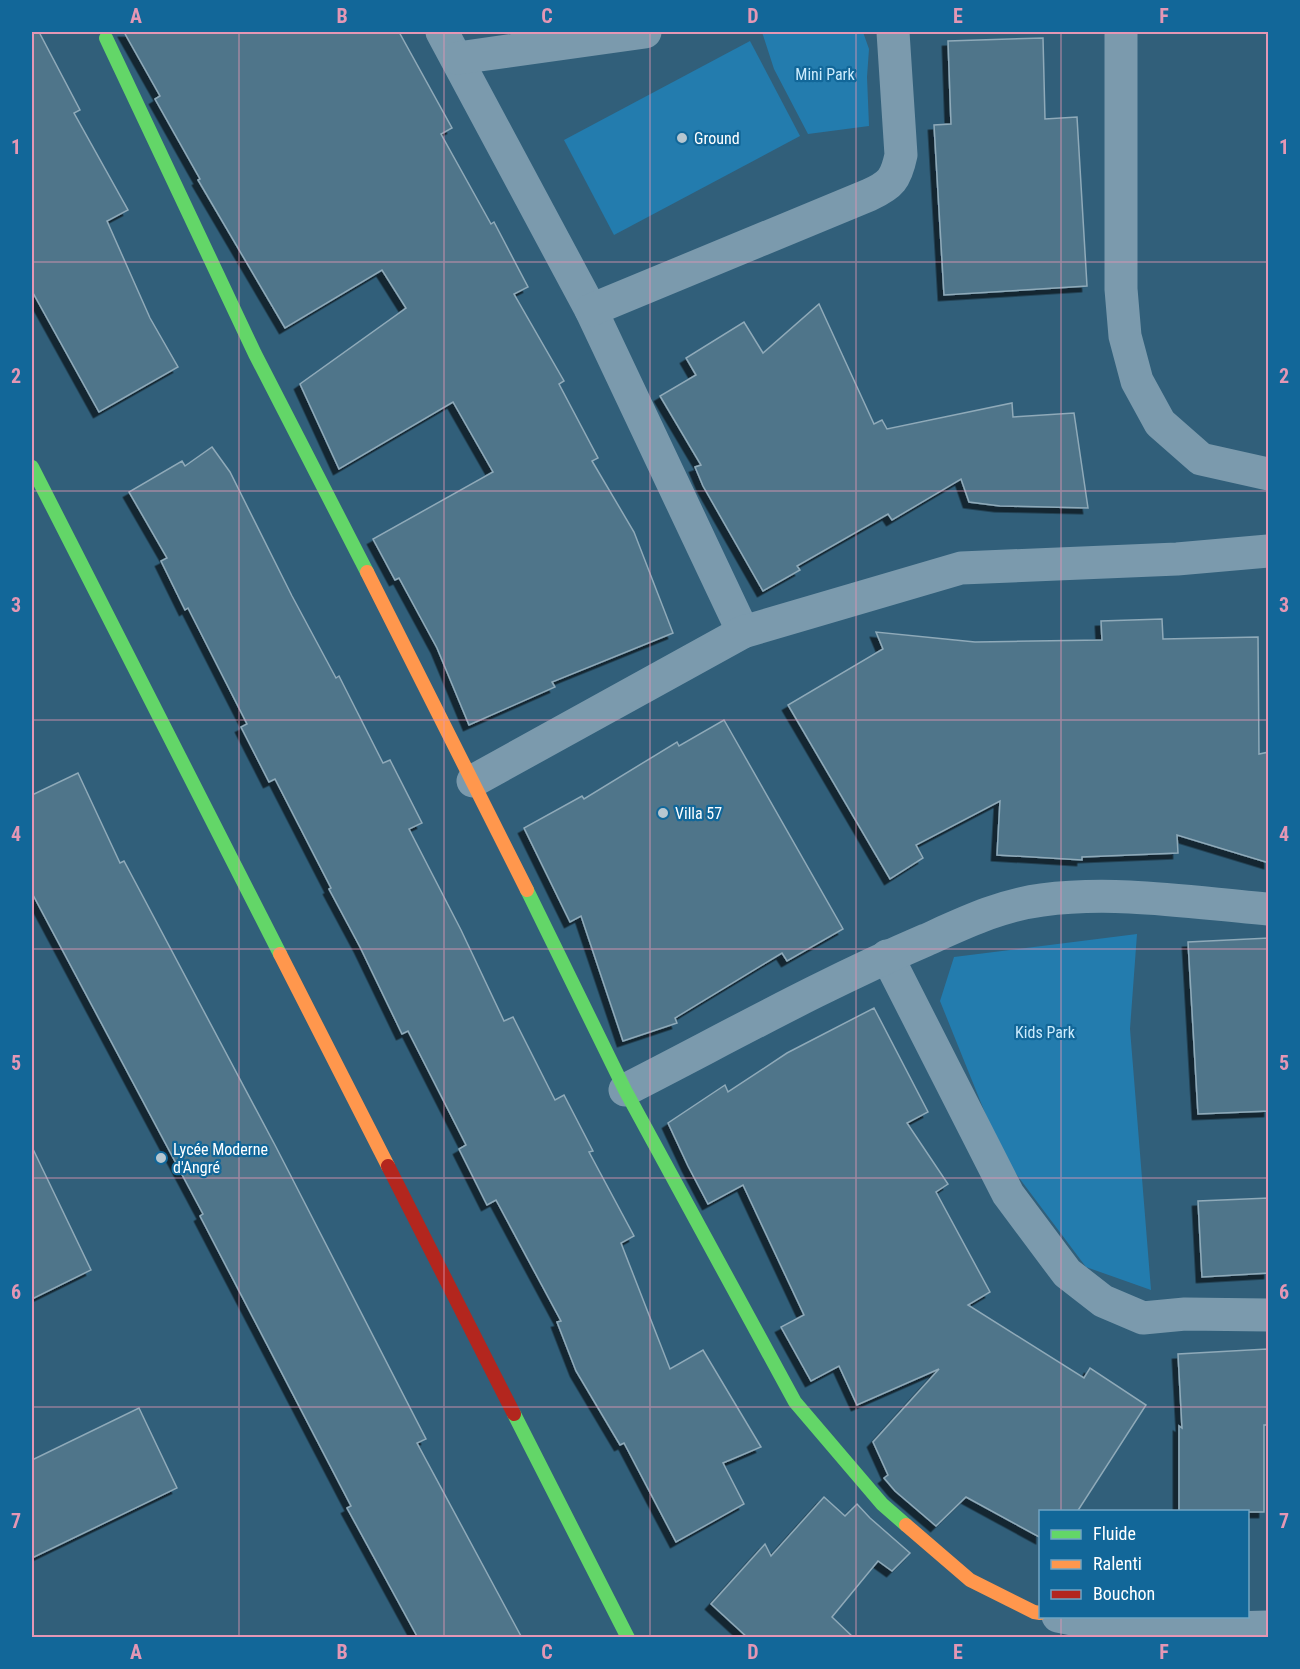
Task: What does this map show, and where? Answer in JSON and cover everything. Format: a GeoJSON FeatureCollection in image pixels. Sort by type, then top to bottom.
{"type":"FeatureCollection","features":[{"type":"Feature","properties":{"kind":"street"},"geometry":{"type":"LineString","coordinates":[[645,32],[450,45],[591,310],[743,632]]}},
{"type":"Feature","properties":{"kind":"street"},"geometry":{"type":"LineString","coordinates":[[591,310],[883,189],[891,182],[898,169],[901,155],[893,32]]}},
{"type":"Feature","properties":{"kind":"street"},"geometry":{"type":"LineString","coordinates":[[1121,32],[1121,289],[1125,336],[1137,381],[1161,423],[1201,459],[1269,474]]}},
{"type":"Feature","properties":{"kind":"street"},"geometry":{"type":"LineString","coordinates":[[106,38],[255,354],[473,781],[625,1090],[795,1402],[882,1504],[970,1580],[1039,1613]]}},
{"type":"Feature","properties":{"kind":"street"},"geometry":{"type":"LineString","coordinates":[[32,467],[628,1638]]}},
{"type":"Feature","properties":{"kind":"street"},"geometry":{"type":"LineString","coordinates":[[473,781],[743,632],[961,568],[1177,559],[1269,552]]}},
{"type":"Feature","properties":{"kind":"street"},"geometry":{"type":"LineString","coordinates":[[625,1090],[887,956],[992,911],[1040,900],[1074,897],[1134,897],[1269,909]]}},
{"type":"Feature","properties":{"kind":"street"},"geometry":{"type":"LineString","coordinates":[[887,956],[1008,1194],[1067,1273],[1103,1301],[1143,1318],[1185,1314],[1269,1315]]}},
{"type":"Feature","properties":{"kind":"street"},"geometry":{"type":"LineString","coordinates":[[1063,1618],[1112,1627],[1192,1629],[1269,1627]]}},
{"type":"Feature","properties":{"kind":"green space","name":"Mini Park"},"geometry":{"type":"Polygon","coordinates":[[[762,32],[863,32],[869,49],[867,77],[869,126],[808,134],[774,69],[762,32]]]}},
{"type":"Feature","properties":{"kind":"green space","name":"Ground"},"geometry":{"type":"Polygon","coordinates":[[[750,41],[800,136],[614,235],[564,140],[750,41]]]}},
{"type":"Feature","properties":{"kind":"green space","name":"Kids Park"},"geometry":{"type":"Polygon","coordinates":[[[1137,934],[1130,1029],[1151,1290],[1086,1267],[1002,1155],[940,1001],[954,957],[1137,934]]]}},
{"type":"Feature","properties":{"kind":"building"},"geometry":{"type":"Polygon","coordinates":[[[32,32],[39,32],[80,110],[74,113],[128,210],[107,221],[150,318],[178,367],[99,412],[32,291],[32,32]]]}},
{"type":"Feature","properties":{"kind":"building"},"geometry":{"type":"Polygon","coordinates":[[[124,32],[399,32],[452,128],[441,134],[491,224],[494,222],[528,287],[514,294],[564,381],[559,384],[598,458],[592,461],[634,532],[673,633],[552,682],[555,687],[469,725],[437,648],[399,578],[395,580],[373,539],[493,472],[453,402],[339,469],[300,384],[406,308],[382,270],[285,328],[198,180],[200,179],[155,99],[160,96],[124,32]]]}},
{"type":"Feature","properties":{"kind":"building"},"geometry":{"type":"Polygon","coordinates":[[[1043,38],[1045,119],[1077,117],[1087,286],[944,295],[934,125],[951,124],[948,41],[1043,38]]]}},
{"type":"Feature","properties":{"kind":"building"},"geometry":{"type":"Polygon","coordinates":[[[819,304],[874,424],[882,420],[887,429],[1012,403],[1013,417],[1074,413],[1088,508],[1000,506],[969,502],[961,479],[892,520],[888,514],[797,566],[800,570],[763,591],[703,486],[695,467],[701,465],[660,396],[696,375],[686,358],[744,322],[763,353],[819,304]]]}},
{"type":"Feature","properties":{"kind":"building"},"geometry":{"type":"Polygon","coordinates":[[[212,447],[230,472],[292,596],[336,678],[339,676],[383,763],[390,760],[422,823],[409,829],[461,930],[504,1021],[513,1017],[555,1100],[564,1095],[593,1151],[589,1152],[634,1236],[621,1243],[670,1369],[703,1350],[761,1447],[723,1463],[744,1504],[676,1542],[624,1443],[620,1445],[576,1371],[557,1322],[561,1321],[496,1200],[487,1205],[459,1149],[466,1145],[408,1031],[402,1034],[275,779],[269,782],[241,727],[247,724],[188,608],[185,610],[161,561],[167,558],[129,492],[182,461],[185,466],[212,447]]]}},
{"type":"Feature","properties":{"kind":"building"},"geometry":{"type":"Polygon","coordinates":[[[1162,619],[1163,639],[1258,637],[1259,754],[1269,752],[1269,863],[1177,835],[1178,853],[1082,857],[1082,860],[997,855],[1000,801],[916,845],[923,858],[890,879],[788,705],[883,649],[876,632],[975,642],[1102,640],[1101,621],[1162,619]]]}},
{"type":"Feature","properties":{"kind":"building"},"geometry":{"type":"Polygon","coordinates":[[[724,720],[843,929],[787,961],[782,953],[675,1018],[677,1023],[623,1041],[581,916],[570,922],[524,828],[582,796],[584,799],[677,742],[679,746],[724,720]]]}},
{"type":"Feature","properties":{"kind":"building"},"geometry":{"type":"Polygon","coordinates":[[[78,773],[120,863],[124,861],[276,1147],[426,1439],[417,1443],[522,1638],[418,1638],[347,1508],[351,1506],[200,1216],[203,1214],[32,893],[32,795],[78,773]]]}},
{"type":"Feature","properties":{"kind":"building"},"geometry":{"type":"Polygon","coordinates":[[[1269,938],[1269,1111],[1198,1114],[1188,942],[1269,938]]]}},
{"type":"Feature","properties":{"kind":"building"},"geometry":{"type":"Polygon","coordinates":[[[874,1008],[928,1112],[907,1123],[948,1184],[936,1192],[990,1292],[968,1305],[1084,1378],[1090,1368],[1146,1405],[1078,1510],[1039,1510],[1039,1537],[966,1497],[936,1526],[895,1491],[884,1478],[888,1475],[873,1442],[939,1369],[857,1405],[839,1366],[811,1381],[781,1327],[804,1315],[743,1185],[708,1204],[688,1166],[668,1123],[725,1085],[728,1092],[787,1053],[874,1008]]]}},
{"type":"Feature","properties":{"kind":"building"},"geometry":{"type":"Polygon","coordinates":[[[32,1147],[91,1270],[32,1299],[32,1147]]]}},
{"type":"Feature","properties":{"kind":"building"},"geometry":{"type":"Polygon","coordinates":[[[1269,1198],[1269,1273],[1202,1277],[1198,1201],[1269,1198]]]}},
{"type":"Feature","properties":{"kind":"building"},"geometry":{"type":"Polygon","coordinates":[[[1267,1349],[1269,1425],[1264,1425],[1264,1512],[1179,1510],[1179,1426],[1182,1428],[1178,1354],[1267,1349]]]}},
{"type":"Feature","properties":{"kind":"building"},"geometry":{"type":"Polygon","coordinates":[[[139,1408],[177,1488],[32,1558],[32,1460],[139,1408]]]}},
{"type":"Feature","properties":{"kind":"building"},"geometry":{"type":"Polygon","coordinates":[[[824,1497],[845,1516],[857,1504],[910,1553],[892,1571],[878,1561],[832,1617],[854,1638],[748,1638],[711,1604],[765,1544],[771,1556],[824,1497]]]}},
{"type":"Feature","properties":{"kind":"traffic: fast"},"geometry":{"type":"LineString","coordinates":[[106,38],[255,354],[367,572]]}},
{"type":"Feature","properties":{"kind":"traffic: fast"},"geometry":{"type":"LineString","coordinates":[[32,467],[280,954]]}},
{"type":"Feature","properties":{"kind":"traffic: fast"},"geometry":{"type":"LineString","coordinates":[[527,890],[625,1090],[795,1402],[882,1504],[906,1525]]}},
{"type":"Feature","properties":{"kind":"traffic: fast"},"geometry":{"type":"LineString","coordinates":[[514,1414],[628,1638]]}},
{"type":"Feature","properties":{"kind":"traffic: slow"},"geometry":{"type":"LineString","coordinates":[[367,572],[527,890]]}},
{"type":"Feature","properties":{"kind":"traffic: slow"},"geometry":{"type":"LineString","coordinates":[[280,954],[388,1166]]}},
{"type":"Feature","properties":{"kind":"traffic: slow"},"geometry":{"type":"LineString","coordinates":[[906,1525],[970,1580],[1039,1613]]}},
{"type":"Feature","properties":{"kind":"traffic: jam"},"geometry":{"type":"LineString","coordinates":[[388,1166],[514,1414]]}},
{"type":"Feature","properties":{"kind":"place","name":"Ground"},"geometry":{"type":"Point","coordinates":[682,138]}},
{"type":"Feature","properties":{"kind":"place","name":"Villa 57"},"geometry":{"type":"Point","coordinates":[663,813]}},
{"type":"Feature","properties":{"kind":"place","name":"Lycée Moderne d'Angré"},"geometry":{"type":"Point","coordinates":[161,1158]}}]}
